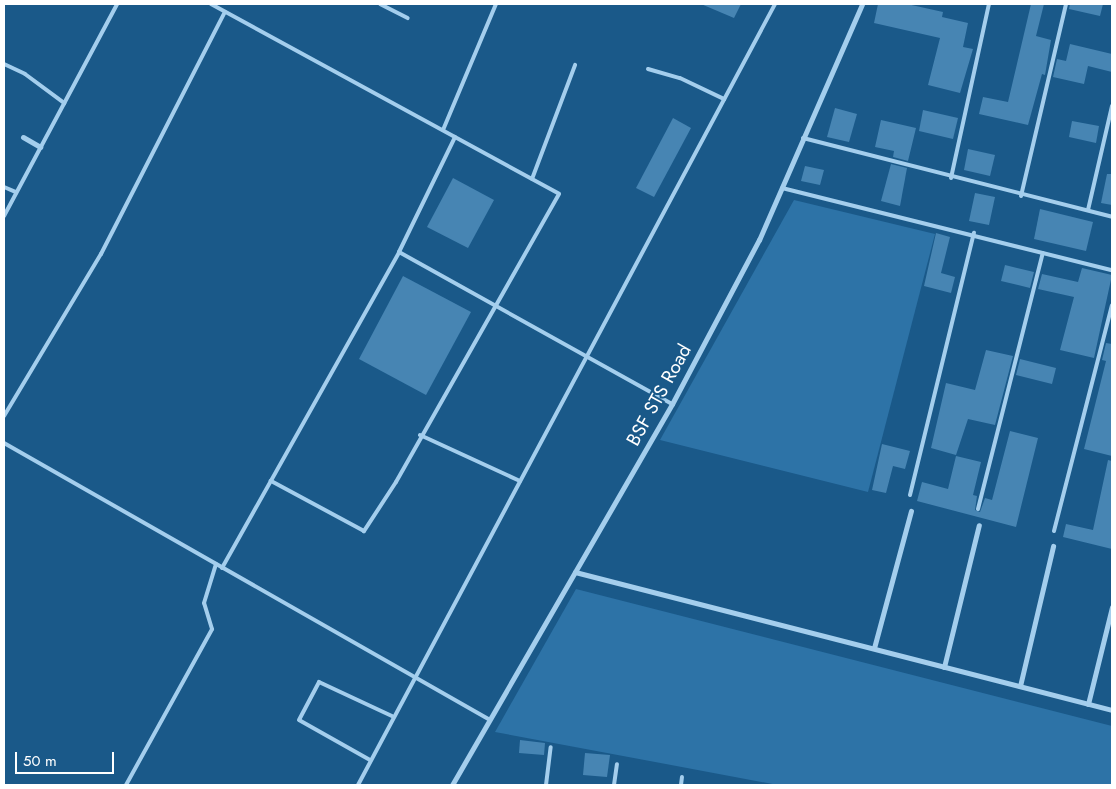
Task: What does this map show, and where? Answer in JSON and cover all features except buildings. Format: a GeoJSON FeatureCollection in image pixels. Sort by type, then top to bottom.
{"type":"FeatureCollection","features":[{"type":"Feature","properties":{"kind":"street","name":"BSF STS Road"},"geometry":{"type":"LineString","coordinates":[[452,785],[672,404],[782,188],[862,4]]}},
{"type":"Feature","properties":{"kind":"street"},"geometry":{"type":"LineString","coordinates":[[23,137],[40,147]]}},
{"type":"Feature","properties":{"kind":"street"},"geometry":{"type":"LineString","coordinates":[[874,648],[911,511]]}},
{"type":"Feature","properties":{"kind":"street"},"geometry":{"type":"LineString","coordinates":[[944,667],[979,525]]}},
{"type":"Feature","properties":{"kind":"street"},"geometry":{"type":"LineString","coordinates":[[1020,686],[1053,546]]}},
{"type":"Feature","properties":{"kind":"street"},"geometry":{"type":"LineString","coordinates":[[576,572],[1112,710]]}},
{"type":"Feature","properties":{"kind":"street"},"geometry":{"type":"LineString","coordinates":[[1088,704],[1112,607]]}},
{"type":"Feature","properties":{"kind":"lane"},"geometry":{"type":"LineString","coordinates":[[4,216],[117,4]]}},
{"type":"Feature","properties":{"kind":"lane"},"geometry":{"type":"LineString","coordinates":[[211,4],[559,194],[497,306],[420,435],[396,482],[364,531],[271,481]]}},
{"type":"Feature","properties":{"kind":"lane"},"geometry":{"type":"LineString","coordinates":[[380,4],[408,18]]}},
{"type":"Feature","properties":{"kind":"lane"},"geometry":{"type":"LineString","coordinates":[[443,130],[496,4]]}},
{"type":"Feature","properties":{"kind":"lane"},"geometry":{"type":"LineString","coordinates":[[358,785],[392,716],[588,357],[775,4]]}},
{"type":"Feature","properties":{"kind":"lane"},"geometry":{"type":"LineString","coordinates":[[951,178],[989,4]]}},
{"type":"Feature","properties":{"kind":"lane"},"geometry":{"type":"LineString","coordinates":[[1021,196],[1066,4]]}},
{"type":"Feature","properties":{"kind":"lane"},"geometry":{"type":"LineString","coordinates":[[4,416],[101,254],[225,12]]}},
{"type":"Feature","properties":{"kind":"lane"},"geometry":{"type":"LineString","coordinates":[[4,64],[26,74],[64,103]]}},
{"type":"Feature","properties":{"kind":"lane"},"geometry":{"type":"LineString","coordinates":[[532,179],[575,65]]}},
{"type":"Feature","properties":{"kind":"lane"},"geometry":{"type":"LineString","coordinates":[[648,69],[680,78],[724,99]]}},
{"type":"Feature","properties":{"kind":"lane"},"geometry":{"type":"LineString","coordinates":[[1088,210],[1112,106]]}},
{"type":"Feature","properties":{"kind":"lane"},"geometry":{"type":"LineString","coordinates":[[222,568],[400,252],[455,137]]}},
{"type":"Feature","properties":{"kind":"lane"},"geometry":{"type":"LineString","coordinates":[[803,138],[1021,196],[1112,217]]}},
{"type":"Feature","properties":{"kind":"lane"},"geometry":{"type":"LineString","coordinates":[[4,186],[16,192]]}},
{"type":"Feature","properties":{"kind":"lane"},"geometry":{"type":"LineString","coordinates":[[782,188],[974,233],[1112,270]]}},
{"type":"Feature","properties":{"kind":"lane"},"geometry":{"type":"LineString","coordinates":[[910,495],[974,233]]}},
{"type":"Feature","properties":{"kind":"lane"},"geometry":{"type":"LineString","coordinates":[[400,252],[672,404]]}},
{"type":"Feature","properties":{"kind":"lane"},"geometry":{"type":"LineString","coordinates":[[978,509],[1043,252]]}},
{"type":"Feature","properties":{"kind":"lane"},"geometry":{"type":"LineString","coordinates":[[1054,531],[1112,305]]}},
{"type":"Feature","properties":{"kind":"lane"},"geometry":{"type":"LineString","coordinates":[[420,435],[520,481]]}},
{"type":"Feature","properties":{"kind":"lane"},"geometry":{"type":"LineString","coordinates":[[4,443],[490,720]]}},
{"type":"Feature","properties":{"kind":"lane"},"geometry":{"type":"LineString","coordinates":[[126,785],[212,629],[204,603],[216,564]]}},
{"type":"Feature","properties":{"kind":"lane"},"geometry":{"type":"LineString","coordinates":[[370,760],[299,720],[319,682],[392,716]]}},
{"type":"Feature","properties":{"kind":"lane"},"geometry":{"type":"LineString","coordinates":[[546,785],[551,747]]}},
{"type":"Feature","properties":{"kind":"lane"},"geometry":{"type":"LineString","coordinates":[[614,785],[617,764]]}},
{"type":"Feature","properties":{"kind":"lane"},"geometry":{"type":"LineString","coordinates":[[681,785],[682,777]]}},
{"type":"Feature","properties":{"kind":"shaded area"},"geometry":{"type":"Polygon","coordinates":[[[794,200],[935,234],[868,492],[660,440],[794,200]]]}},
{"type":"Feature","properties":{"kind":"shaded area"},"geometry":{"type":"Polygon","coordinates":[[[576,589],[1112,726],[1112,785],[778,785],[495,732],[576,589]]]}}]}
